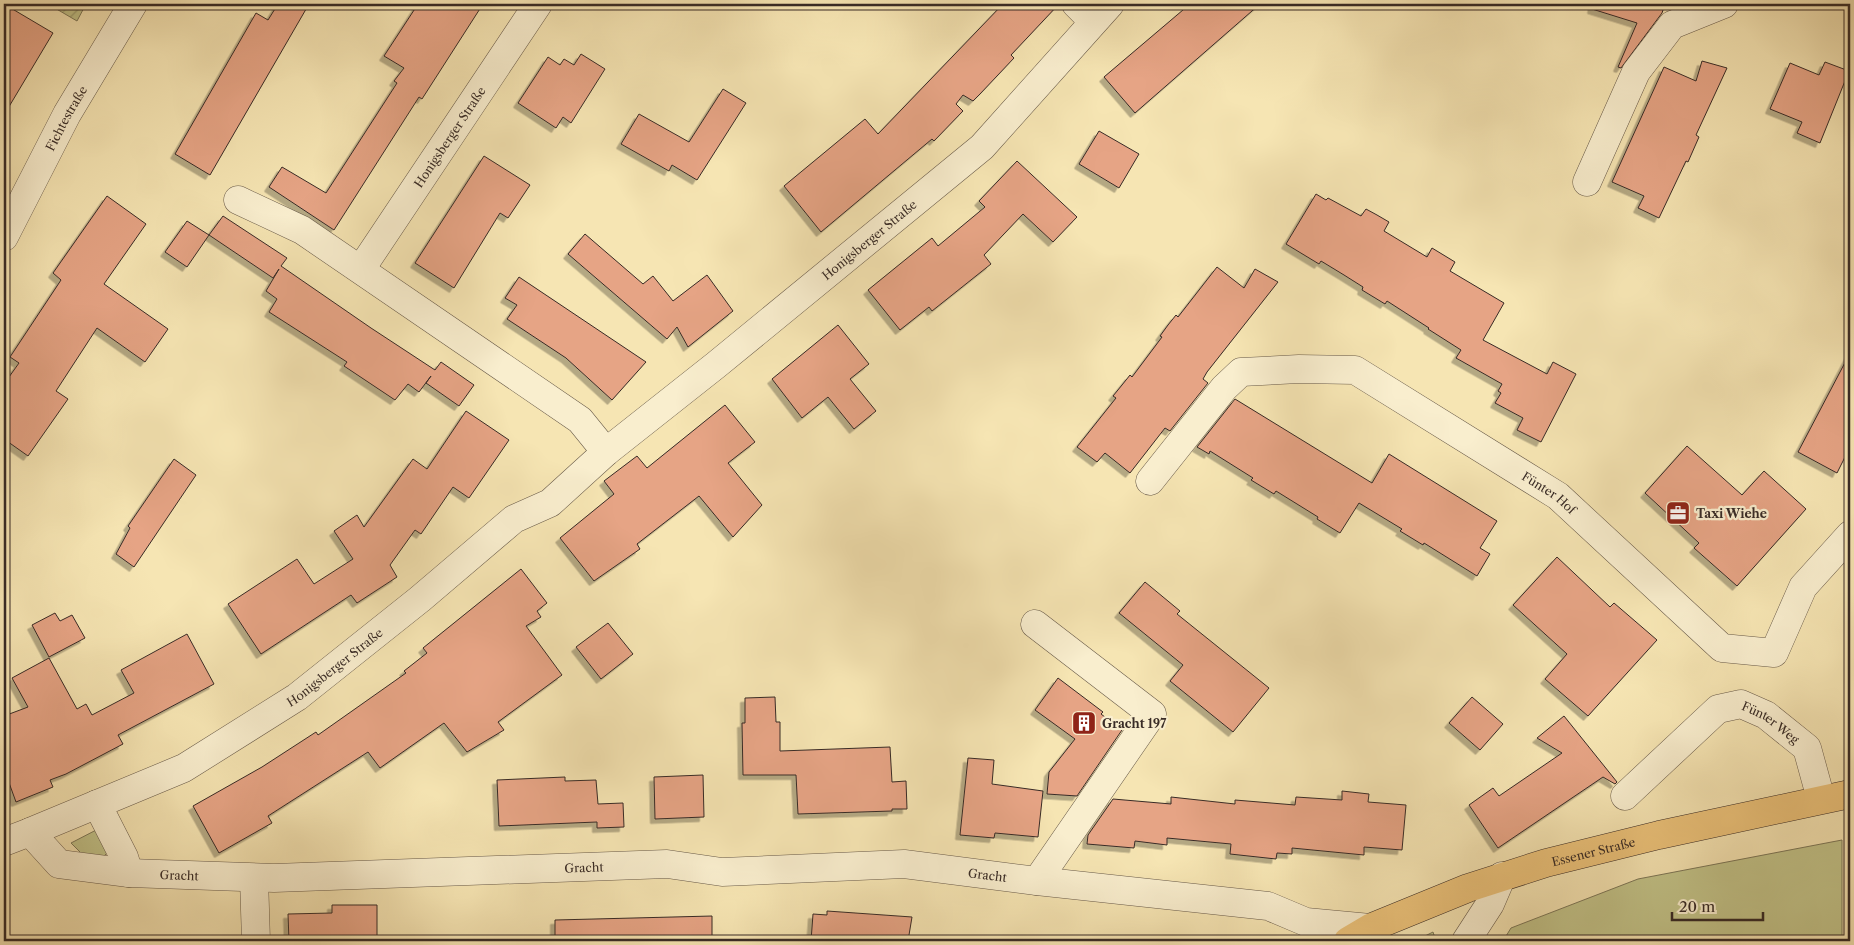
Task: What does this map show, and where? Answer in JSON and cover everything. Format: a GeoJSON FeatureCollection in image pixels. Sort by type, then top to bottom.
{"type":"FeatureCollection","features":[{"type":"Feature","properties":{"kind":"main road","name":"Essener Straße"},"geometry":{"type":"LineString","coordinates":[[1359,935],[1468,888],[1546,863],[1850,794]]}},
{"type":"Feature","properties":{"kind":"street","name":"Fichtestraße"},"geometry":{"type":"LineString","coordinates":[[4,236],[67,114],[133,4]]}},
{"type":"Feature","properties":{"kind":"street","name":"Honigsberger Straße"},"geometry":{"type":"LineString","coordinates":[[361,269],[538,4]]}},
{"type":"Feature","properties":{"kind":"street"},"geometry":{"type":"LineString","coordinates":[[1587,182],[1636,72],[1672,25],[1724,4]]}},
{"type":"Feature","properties":{"kind":"street","name":"Honigsberger Straße"},"geometry":{"type":"LineString","coordinates":[[30,832],[184,768],[297,698],[420,599],[514,518],[550,503],[606,452],[716,365],[982,147],[1093,10]]}},
{"type":"Feature","properties":{"kind":"street"},"geometry":{"type":"LineString","coordinates":[[238,200],[302,230],[361,269],[580,420],[606,452]]}},
{"type":"Feature","properties":{"kind":"street","name":"Fünter Hof"},"geometry":{"type":"LineString","coordinates":[[1150,481],[1224,388],[1241,372],[1300,369],[1355,370],[1558,496],[1722,648],[1774,653],[1803,587],[1850,535]]}},
{"type":"Feature","properties":{"kind":"street"},"geometry":{"type":"LineString","coordinates":[[1035,624],[1152,714],[1037,881]]}},
{"type":"Feature","properties":{"kind":"street","name":"Fünter Weg"},"geometry":{"type":"LineString","coordinates":[[1625,796],[1718,709],[1740,704],[1766,715],[1807,748],[1822,799]]}},
{"type":"Feature","properties":{"kind":"street"},"geometry":{"type":"LineString","coordinates":[[97,804],[124,857],[129,873]]}},
{"type":"Feature","properties":{"kind":"street"},"geometry":{"type":"LineString","coordinates":[[4,842],[30,832]]}},
{"type":"Feature","properties":{"kind":"street","name":"Gracht"},"geometry":{"type":"LineString","coordinates":[[30,832],[59,864],[129,873],[254,878],[668,864],[722,872],[904,864],[1037,881],[1268,906],[1306,922],[1359,935]]}},
{"type":"Feature","properties":{"kind":"street"},"geometry":{"type":"LineString","coordinates":[[1466,941],[1490,904],[1502,876]]}},
{"type":"Feature","properties":{"kind":"street"},"geometry":{"type":"LineString","coordinates":[[254,878],[256,941]]}},
{"type":"Feature","properties":{"kind":"green space"},"geometry":{"type":"Polygon","coordinates":[[[48,4],[86,4],[77,21],[48,4]]]}},
{"type":"Feature","properties":{"kind":"green space"},"geometry":{"type":"Polygon","coordinates":[[[102,827],[108,852],[102,858],[81,853],[71,843],[102,827]]]}},
{"type":"Feature","properties":{"kind":"green space"},"geometry":{"type":"Polygon","coordinates":[[[1842,840],[1842,941],[1503,941],[1511,928],[1638,879],[1842,840]]]}},
{"type":"Feature","properties":{"kind":"green space"},"geometry":{"type":"Polygon","coordinates":[[[1433,932],[1436,941],[1415,941],[1433,932]]]}},
{"type":"Feature","properties":{"kind":"building"},"geometry":{"type":"Polygon","coordinates":[[[4,4],[53,33],[4,115],[4,4]]]}},
{"type":"Feature","properties":{"kind":"building"},"geometry":{"type":"Polygon","coordinates":[[[278,4],[309,4],[210,175],[175,154],[256,13],[268,20],[278,4]]]}},
{"type":"Feature","properties":{"kind":"building"},"geometry":{"type":"Polygon","coordinates":[[[418,4],[483,4],[422,99],[419,97],[334,230],[269,187],[282,167],[326,193],[397,83],[394,81],[404,68],[384,56],[418,4]]]}},
{"type":"Feature","properties":{"kind":"building"},"geometry":{"type":"Polygon","coordinates":[[[1003,4],[1059,4],[1011,55],[1014,58],[973,101],[963,95],[956,104],[963,111],[934,141],[932,139],[821,232],[784,186],[865,119],[878,134],[1003,4]]]}},
{"type":"Feature","properties":{"kind":"building"},"geometry":{"type":"Polygon","coordinates":[[[1190,4],[1260,4],[1135,113],[1104,77],[1190,4]]]}},
{"type":"Feature","properties":{"kind":"building"},"geometry":{"type":"Polygon","coordinates":[[[1593,4],[1665,4],[1662,13],[1621,68],[1618,67],[1637,23],[1592,9],[1593,4]]]}},
{"type":"Feature","properties":{"kind":"building"},"geometry":{"type":"Polygon","coordinates":[[[581,54],[605,69],[571,123],[563,117],[556,128],[518,103],[548,57],[560,65],[564,59],[574,65],[581,54]]]}},
{"type":"Feature","properties":{"kind":"building"},"geometry":{"type":"Polygon","coordinates":[[[1702,61],[1727,68],[1696,135],[1699,137],[1688,162],[1686,161],[1659,218],[1638,208],[1644,196],[1612,182],[1664,67],[1696,81],[1702,61]]]}},
{"type":"Feature","properties":{"kind":"building"},"geometry":{"type":"Polygon","coordinates":[[[1825,62],[1849,71],[1820,143],[1797,133],[1802,122],[1770,109],[1790,63],[1819,75],[1825,62]]]}},
{"type":"Feature","properties":{"kind":"building"},"geometry":{"type":"Polygon","coordinates":[[[723,89],[746,103],[697,180],[672,165],[669,171],[621,144],[639,114],[689,142],[723,89]]]}},
{"type":"Feature","properties":{"kind":"building"},"geometry":{"type":"Polygon","coordinates":[[[1099,131],[1139,154],[1119,188],[1079,164],[1099,131]]]}},
{"type":"Feature","properties":{"kind":"building"},"geometry":{"type":"Polygon","coordinates":[[[484,156],[530,185],[508,218],[500,213],[454,288],[415,263],[484,156]]]}},
{"type":"Feature","properties":{"kind":"building"},"geometry":{"type":"Polygon","coordinates":[[[1017,161],[1077,217],[1053,242],[1023,214],[984,255],[991,264],[932,311],[929,307],[900,330],[868,290],[932,238],[938,246],[985,207],[979,201],[1017,161]]]}},
{"type":"Feature","properties":{"kind":"building"},"geometry":{"type":"Polygon","coordinates":[[[1316,194],[1326,200],[1328,198],[1361,216],[1366,209],[1377,215],[1389,222],[1384,231],[1427,257],[1432,248],[1455,262],[1450,271],[1504,303],[1483,340],[1547,374],[1553,362],[1576,374],[1541,442],[1517,430],[1523,418],[1495,403],[1501,393],[1498,391],[1502,384],[1456,358],[1461,350],[1387,301],[1385,304],[1362,290],[1363,287],[1321,261],[1319,264],[1286,244],[1316,194]]]}},
{"type":"Feature","properties":{"kind":"building"},"geometry":{"type":"Polygon","coordinates":[[[107,196],[146,224],[104,284],[168,329],[145,362],[97,328],[56,391],[68,399],[28,456],[4,439],[4,384],[19,363],[10,357],[61,280],[53,273],[107,196]]]}},
{"type":"Feature","properties":{"kind":"building"},"geometry":{"type":"Polygon","coordinates":[[[223,216],[287,258],[281,266],[371,328],[435,370],[441,362],[474,385],[459,406],[426,383],[431,376],[419,392],[408,384],[395,400],[344,366],[347,362],[269,312],[277,299],[266,291],[279,269],[273,278],[209,235],[223,216]]]}},
{"type":"Feature","properties":{"kind":"building"},"geometry":{"type":"Polygon","coordinates":[[[187,221],[209,235],[187,267],[165,252],[187,221]]]}},
{"type":"Feature","properties":{"kind":"building"},"geometry":{"type":"Polygon","coordinates":[[[585,234],[643,284],[653,276],[673,301],[707,275],[733,311],[688,347],[677,327],[667,339],[568,254],[585,234]]]}},
{"type":"Feature","properties":{"kind":"building"},"geometry":{"type":"Polygon","coordinates":[[[1217,267],[1244,288],[1255,269],[1278,282],[1207,372],[1203,379],[1208,383],[1170,431],[1165,428],[1130,473],[1105,453],[1097,462],[1077,447],[1116,398],[1113,396],[1130,375],[1132,377],[1162,337],[1160,336],[1168,325],[1176,315],[1178,317],[1217,267]]]}},
{"type":"Feature","properties":{"kind":"building"},"geometry":{"type":"Polygon","coordinates":[[[519,277],[646,362],[612,400],[566,358],[507,319],[517,305],[505,298],[519,277]]]}},
{"type":"Feature","properties":{"kind":"building"},"geometry":{"type":"Polygon","coordinates":[[[838,325],[869,364],[850,379],[876,411],[854,429],[828,397],[802,418],[772,379],[838,325]]]}},
{"type":"Feature","properties":{"kind":"building"},"geometry":{"type":"Polygon","coordinates":[[[1850,353],[1850,447],[1837,473],[1798,452],[1850,353]]]}},
{"type":"Feature","properties":{"kind":"building"},"geometry":{"type":"Polygon","coordinates":[[[1235,399],[1372,483],[1389,454],[1497,521],[1480,548],[1490,554],[1477,576],[1424,543],[1423,545],[1400,531],[1402,529],[1359,503],[1340,533],[1276,491],[1274,494],[1251,480],[1253,478],[1210,451],[1209,454],[1197,447],[1235,399]]]}},
{"type":"Feature","properties":{"kind":"building"},"geometry":{"type":"Polygon","coordinates":[[[725,405],[755,442],[728,463],[762,505],[733,537],[699,496],[637,544],[640,549],[594,581],[560,538],[614,494],[604,481],[637,456],[647,468],[725,405]]]}},
{"type":"Feature","properties":{"kind":"building"},"geometry":{"type":"Polygon","coordinates":[[[466,411],[509,440],[469,498],[453,487],[421,534],[415,530],[390,565],[397,577],[357,603],[351,595],[261,654],[228,604],[297,559],[314,584],[353,559],[334,531],[357,515],[364,527],[413,459],[427,469],[466,411]]]}},
{"type":"Feature","properties":{"kind":"building"},"geometry":{"type":"Polygon","coordinates":[[[1687,446],[1742,495],[1764,471],[1806,509],[1737,586],[1694,548],[1699,543],[1645,493],[1687,446]]]}},
{"type":"Feature","properties":{"kind":"building"},"geometry":{"type":"Polygon","coordinates":[[[174,459],[196,475],[134,567],[116,554],[130,528],[128,526],[174,459]]]}},
{"type":"Feature","properties":{"kind":"building"},"geometry":{"type":"Polygon","coordinates":[[[1557,557],[1610,607],[1614,603],[1657,640],[1588,716],[1545,679],[1567,654],[1513,605],[1557,557]]]}},
{"type":"Feature","properties":{"kind":"building"},"geometry":{"type":"Polygon","coordinates":[[[521,569],[547,603],[537,611],[541,617],[526,626],[562,675],[498,722],[504,730],[467,752],[444,723],[380,768],[368,752],[268,816],[272,823],[219,853],[193,806],[262,767],[316,732],[318,735],[406,673],[404,671],[427,653],[423,648],[521,569]]]}},
{"type":"Feature","properties":{"kind":"building"},"geometry":{"type":"Polygon","coordinates":[[[1145,582],[1180,611],[1177,614],[1269,688],[1233,732],[1170,681],[1183,665],[1119,613],[1145,582]]]}},
{"type":"Feature","properties":{"kind":"building"},"geometry":{"type":"Polygon","coordinates":[[[55,613],[60,621],[72,615],[85,638],[49,657],[32,625],[55,613]]]}},
{"type":"Feature","properties":{"kind":"building"},"geometry":{"type":"Polygon","coordinates":[[[608,623],[633,654],[601,679],[576,647],[608,623]]]}},
{"type":"Feature","properties":{"kind":"building"},"geometry":{"type":"Polygon","coordinates":[[[187,634],[214,684],[118,735],[123,744],[66,774],[50,780],[53,787],[16,802],[4,769],[4,716],[28,707],[12,678],[49,658],[77,709],[86,704],[92,715],[134,693],[121,670],[187,634]]]}},
{"type":"Feature","properties":{"kind":"building","name":"Gracht 197"},"geometry":{"type":"Polygon","coordinates":[[[1058,678],[1103,712],[1101,714],[1122,730],[1077,796],[1047,794],[1049,772],[1075,739],[1035,710],[1058,678]]]}},
{"type":"Feature","properties":{"kind":"building"},"geometry":{"type":"Polygon","coordinates":[[[775,697],[776,722],[780,722],[780,751],[890,747],[892,782],[906,781],[907,809],[798,814],[796,775],[743,775],[742,723],[745,723],[745,698],[775,697]]]}},
{"type":"Feature","properties":{"kind":"building"},"geometry":{"type":"Polygon","coordinates":[[[1472,697],[1503,724],[1480,750],[1449,723],[1472,697]]]}},
{"type":"Feature","properties":{"kind":"building"},"geometry":{"type":"Polygon","coordinates":[[[1564,716],[1617,782],[1615,784],[1603,777],[1498,848],[1469,805],[1493,788],[1499,796],[1562,753],[1537,738],[1564,716]]]}},
{"type":"Feature","properties":{"kind":"building"},"geometry":{"type":"Polygon","coordinates":[[[968,758],[994,760],[992,784],[1043,791],[1038,837],[995,833],[994,838],[960,835],[968,758]]]}},
{"type":"Feature","properties":{"kind":"building"},"geometry":{"type":"Polygon","coordinates":[[[703,775],[704,817],[655,819],[654,777],[703,775]]]}},
{"type":"Feature","properties":{"kind":"building"},"geometry":{"type":"Polygon","coordinates":[[[565,777],[565,781],[596,780],[598,804],[623,803],[624,827],[597,828],[597,822],[499,826],[497,780],[565,777]]]}},
{"type":"Feature","properties":{"kind":"building"},"geometry":{"type":"Polygon","coordinates":[[[1342,791],[1369,794],[1368,802],[1406,805],[1402,850],[1364,847],[1364,855],[1292,848],[1292,854],[1277,853],[1276,859],[1230,854],[1231,844],[1167,838],[1167,845],[1135,841],[1134,848],[1087,844],[1088,835],[1113,799],[1171,804],[1171,797],[1235,804],[1235,800],[1295,805],[1296,797],[1342,800],[1342,791]]]}},
{"type":"Feature","properties":{"kind":"building"},"geometry":{"type":"Polygon","coordinates":[[[332,905],[377,905],[377,939],[289,941],[288,914],[332,913],[332,905]]]}},
{"type":"Feature","properties":{"kind":"building"},"geometry":{"type":"Polygon","coordinates":[[[827,911],[912,917],[908,941],[811,941],[813,914],[827,915],[827,911]]]}},
{"type":"Feature","properties":{"kind":"building"},"geometry":{"type":"Polygon","coordinates":[[[712,916],[712,941],[555,941],[555,920],[712,916]]]}},
{"type":"Feature","properties":{"kind":"place","name":"Taxi Wiehe"},"geometry":{"type":"Point","coordinates":[1678,513]}},
{"type":"Feature","properties":{"kind":"place","name":"Gracht 197"},"geometry":{"type":"Point","coordinates":[1084,723]}}]}
